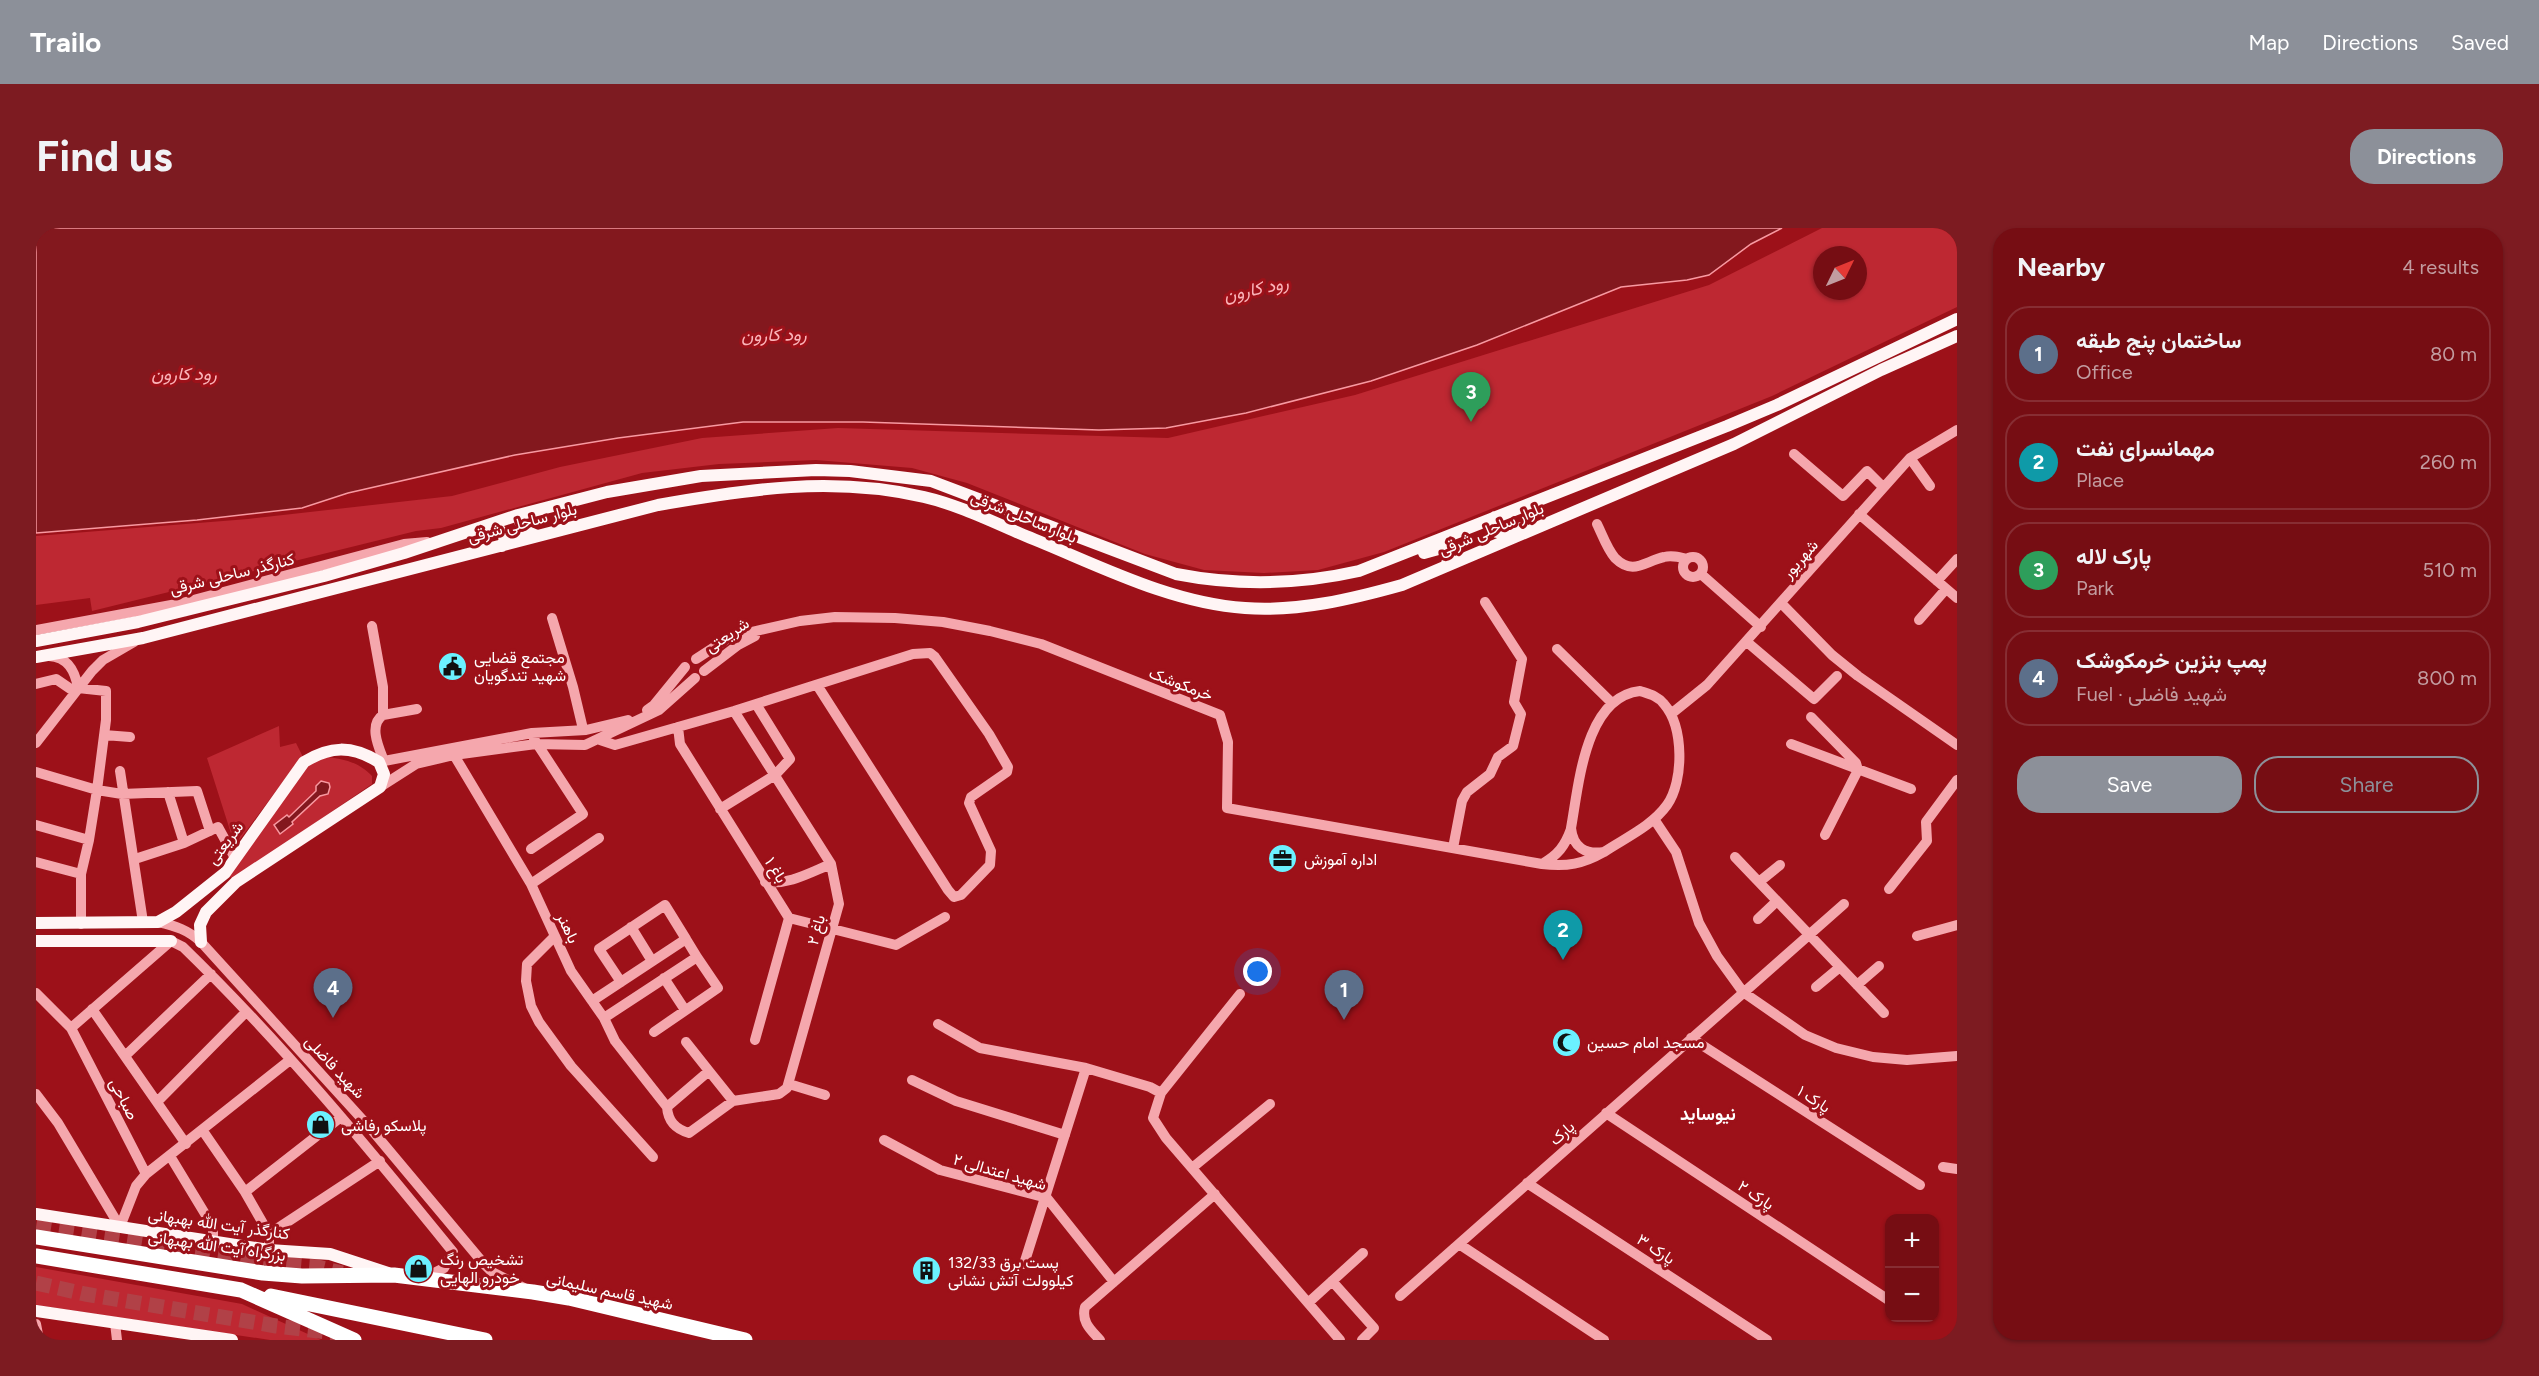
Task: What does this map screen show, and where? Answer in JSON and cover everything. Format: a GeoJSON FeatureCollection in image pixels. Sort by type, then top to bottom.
{"type":"FeatureCollection","features":[{"type":"Feature","properties":{"kind":"highway","name":"بزرگراه آیت الله بهبهانی"},"geometry":{"type":"LineString","coordinates":[[36,1237],[263,1273],[302,1276],[394,1275]]}},
{"type":"Feature","properties":{"kind":"highway"},"geometry":{"type":"LineString","coordinates":[[36,1257],[241,1290],[485,1340]]}},
{"type":"Feature","properties":{"kind":"highway","name":"شهید قاسم سلیمانی"},"geometry":{"type":"LineString","coordinates":[[394,1275],[569,1298],[745,1340]]}},
{"type":"Feature","properties":{"kind":"highway"},"geometry":{"type":"LineString","coordinates":[[241,1290],[354,1340]]}},
{"type":"Feature","properties":{"kind":"main road","name":"بلوار ساحلی شرقی"},"geometry":{"type":"LineString","coordinates":[[36,641],[94,625],[324,576],[518,515],[607,492],[700,476],[816,470],[850,471],[931,481],[1176,574],[1211,581],[1281,583],[1328,578],[1359,571],[1777,405],[1957,319]]}},
{"type":"Feature","properties":{"kind":"main road","name":"بلوار ساحلی شرقی"},"geometry":{"type":"LineString","coordinates":[[40,656],[142,638],[658,505],[702,497],[783,488],[849,485],[905,493],[947,504],[1135,580],[1207,603],[1245,608],[1282,608],[1364,596],[1402,585],[1734,444],[1881,370],[1957,336]]}},
{"type":"Feature","properties":{"kind":"main road"},"geometry":{"type":"LineString","coordinates":[[518,515],[523,530],[537,536]]}},
{"type":"Feature","properties":{"kind":"main road"},"geometry":{"type":"LineString","coordinates":[[1495,517],[1492,525],[1497,532],[1546,523]]}},
{"type":"Feature","properties":{"kind":"main road"},"geometry":{"type":"LineString","coordinates":[[439,541],[462,539],[495,529],[504,535],[502,546]]}},
{"type":"Feature","properties":{"kind":"main road"},"geometry":{"type":"LineString","coordinates":[[1359,571],[1386,569],[1438,548],[1448,554],[1446,566]]}},
{"type":"Feature","properties":{"kind":"main road","name":"شریعتی"},"geometry":{"type":"LineString","coordinates":[[158,922],[201,894],[225,873],[304,762],[321,752],[341,749],[381,762]]}},
{"type":"Feature","properties":{"kind":"main road"},"geometry":{"type":"LineString","coordinates":[[380,787],[384,774],[381,762]]}},
{"type":"Feature","properties":{"kind":"main road","name":"شریعتی"},"geometry":{"type":"LineString","coordinates":[[201,942],[200,925],[206,912],[236,882],[380,787]]}},
{"type":"Feature","properties":{"kind":"main road"},"geometry":{"type":"LineString","coordinates":[[36,923],[158,922]]}},
{"type":"Feature","properties":{"kind":"main road"},"geometry":{"type":"LineString","coordinates":[[36,940],[171,941]]}},
{"type":"Feature","properties":{"kind":"main road","name":"کنارگذر آیت الله بهبهانی"},"geometry":{"type":"LineString","coordinates":[[36,1214],[269,1250],[330,1254],[394,1275]]}},
{"type":"Feature","properties":{"kind":"main road"},"geometry":{"type":"LineString","coordinates":[[36,1311],[193,1337],[231,1340]]}},
{"type":"Feature","properties":{"kind":"street","name":"شهریور"},"geometry":{"type":"LineString","coordinates":[[1671,714],[1707,685],[1910,458],[1957,430]]}},
{"type":"Feature","properties":{"kind":"street"},"geometry":{"type":"LineString","coordinates":[[1794,454],[1843,496],[1867,471],[1883,487]]}},
{"type":"Feature","properties":{"kind":"street"},"geometry":{"type":"LineString","coordinates":[[1910,458],[1930,486]]}},
{"type":"Feature","properties":{"kind":"street"},"geometry":{"type":"LineString","coordinates":[[1859,514],[1957,598]]}},
{"type":"Feature","properties":{"kind":"street"},"geometry":{"type":"LineString","coordinates":[[1597,524],[1615,557],[1629,566],[1636,568],[1663,557],[1675,556],[1687,559],[1683,568],[1686,574],[1692,578],[1701,574],[1761,627]]}},
{"type":"Feature","properties":{"kind":"street"},"geometry":{"type":"LineString","coordinates":[[1937,581],[1957,559]]}},
{"type":"Feature","properties":{"kind":"street"},"geometry":{"type":"LineString","coordinates":[[1919,620],[1946,589]]}},
{"type":"Feature","properties":{"kind":"street"},"geometry":{"type":"LineString","coordinates":[[1453,848],[1462,801],[1467,792],[1490,774],[1498,758],[1513,746],[1521,714],[1514,702],[1522,659],[1485,602]]}},
{"type":"Feature","properties":{"kind":"street"},"geometry":{"type":"LineString","coordinates":[[1781,603],[1832,655],[1858,676],[1957,745]]}},
{"type":"Feature","properties":{"kind":"street","name":"خرمکوشک"},"geometry":{"type":"LineString","coordinates":[[765,630],[800,621],[836,617],[895,618],[943,622],[1041,644],[1220,715],[1228,742],[1227,808],[1564,867],[1585,863],[1604,852],[1654,819],[1666,806],[1676,788],[1679,766],[1678,740],[1671,714]]}},
{"type":"Feature","properties":{"kind":"street"},"geometry":{"type":"LineString","coordinates":[[552,618],[573,687],[583,730],[590,737],[583,743]]}},
{"type":"Feature","properties":{"kind":"street"},"geometry":{"type":"LineString","coordinates":[[36,630],[94,625]]}},
{"type":"Feature","properties":{"kind":"street"},"geometry":{"type":"LineString","coordinates":[[372,626],[382,687],[383,715]]}},
{"type":"Feature","properties":{"kind":"street","name":"شریعتی"},"geometry":{"type":"LineString","coordinates":[[696,658],[730,637],[765,630]]}},
{"type":"Feature","properties":{"kind":"street","name":"شریعتی"},"geometry":{"type":"LineString","coordinates":[[381,762],[532,733],[583,730],[624,724],[659,710],[738,645],[765,630]]}},
{"type":"Feature","properties":{"kind":"street"},"geometry":{"type":"LineString","coordinates":[[36,743],[103,660],[142,638]]}},
{"type":"Feature","properties":{"kind":"street"},"geometry":{"type":"LineString","coordinates":[[1747,642],[1814,699],[1837,676]]}},
{"type":"Feature","properties":{"kind":"street"},"geometry":{"type":"LineString","coordinates":[[1557,649],[1612,703]]}},
{"type":"Feature","properties":{"kind":"street"},"geometry":{"type":"LineString","coordinates":[[600,740],[615,745],[734,711],[914,654],[930,653],[989,734],[1008,767],[1007,772],[971,797],[969,803],[991,851],[990,865],[961,895],[954,897],[948,890],[817,685]]}},
{"type":"Feature","properties":{"kind":"street"},"geometry":{"type":"LineString","coordinates":[[40,656],[56,656],[65,661],[73,669],[77,690]]}},
{"type":"Feature","properties":{"kind":"street"},"geometry":{"type":"LineString","coordinates":[[696,658],[703,663],[699,675],[687,675],[685,668],[688,660],[696,658]]}},
{"type":"Feature","properties":{"kind":"street","name":"شریعتی"},"geometry":{"type":"LineString","coordinates":[[380,787],[416,764],[454,755],[536,744],[583,743],[600,740],[654,705],[685,668]]}},
{"type":"Feature","properties":{"kind":"street"},"geometry":{"type":"LineString","coordinates":[[36,684],[56,679],[77,690],[106,691],[104,735],[97,790],[81,874],[81,924]]}},
{"type":"Feature","properties":{"kind":"street"},"geometry":{"type":"LineString","coordinates":[[1542,864],[1556,856],[1566,843],[1571,828],[1586,747],[1612,703],[1627,693],[1640,691],[1653,695],[1664,703],[1671,714]]}},
{"type":"Feature","properties":{"kind":"street"},"geometry":{"type":"LineString","coordinates":[[720,809],[775,775],[789,759],[756,704]]}},
{"type":"Feature","properties":{"kind":"street"},"geometry":{"type":"LineString","coordinates":[[381,762],[376,728],[379,718],[383,715],[417,709]]}},
{"type":"Feature","properties":{"kind":"street","name":"باغ ۲"},"geometry":{"type":"LineString","coordinates":[[734,711],[831,864],[839,904],[789,1084]]}},
{"type":"Feature","properties":{"kind":"street"},"geometry":{"type":"LineString","coordinates":[[1811,717],[1856,763],[1858,770],[1825,835]]}},
{"type":"Feature","properties":{"kind":"street","name":"باغ ۱"},"geometry":{"type":"LineString","coordinates":[[678,727],[680,744],[789,918]]}},
{"type":"Feature","properties":{"kind":"street"},"geometry":{"type":"LineString","coordinates":[[531,849],[583,814],[536,744],[532,733]]}},
{"type":"Feature","properties":{"kind":"street"},"geometry":{"type":"LineString","coordinates":[[104,735],[130,737]]}},
{"type":"Feature","properties":{"kind":"street"},"geometry":{"type":"LineString","coordinates":[[1791,744],[1911,789]]}},
{"type":"Feature","properties":{"kind":"street","name":"باهنر"},"geometry":{"type":"LineString","coordinates":[[454,755],[531,884],[571,971],[604,1018],[615,1041],[667,1107]]}},
{"type":"Feature","properties":{"kind":"street"},"geometry":{"type":"LineString","coordinates":[[120,771],[143,922]]}},
{"type":"Feature","properties":{"kind":"street"},"geometry":{"type":"LineString","coordinates":[[36,772],[97,790],[122,794],[197,791],[210,831]]}},
{"type":"Feature","properties":{"kind":"street"},"geometry":{"type":"LineString","coordinates":[[1889,889],[1927,841],[1926,822],[1957,780]]}},
{"type":"Feature","properties":{"kind":"street"},"geometry":{"type":"LineString","coordinates":[[168,792],[184,843]]}},
{"type":"Feature","properties":{"kind":"street"},"geometry":{"type":"LineString","coordinates":[[1654,819],[1677,852],[1699,923],[1717,956],[1743,992],[1804,1035],[1836,1048],[1873,1057],[1907,1060],[1957,1056]]}},
{"type":"Feature","properties":{"kind":"street"},"geometry":{"type":"LineString","coordinates":[[36,825],[89,840]]}},
{"type":"Feature","properties":{"kind":"street"},"geometry":{"type":"LineString","coordinates":[[135,858],[184,843],[218,827],[235,858]]}},
{"type":"Feature","properties":{"kind":"street"},"geometry":{"type":"LineString","coordinates":[[1571,828],[1575,841],[1585,851],[1594,854],[1604,852]]}},
{"type":"Feature","properties":{"kind":"street"},"geometry":{"type":"LineString","coordinates":[[531,884],[599,838]]}},
{"type":"Feature","properties":{"kind":"street"},"geometry":{"type":"LineString","coordinates":[[1735,857],[1884,1013]]}},
{"type":"Feature","properties":{"kind":"street"},"geometry":{"type":"LineString","coordinates":[[36,862],[81,874]]}},
{"type":"Feature","properties":{"kind":"street"},"geometry":{"type":"LineString","coordinates":[[765,882],[779,884],[792,881],[831,864]]}},
{"type":"Feature","properties":{"kind":"street"},"geometry":{"type":"LineString","coordinates":[[1759,882],[1780,865]]}},
{"type":"Feature","properties":{"kind":"street"},"geometry":{"type":"LineString","coordinates":[[1758,919],[1777,901]]}},
{"type":"Feature","properties":{"kind":"street","name":"پارک"},"geometry":{"type":"LineString","coordinates":[[1400,1296],[1844,904]]}},
{"type":"Feature","properties":{"kind":"street"},"geometry":{"type":"LineString","coordinates":[[621,982],[599,949],[665,905],[718,988],[654,1032]]}},
{"type":"Feature","properties":{"kind":"street"},"geometry":{"type":"LineString","coordinates":[[755,1040],[789,918],[896,945],[945,917]]}},
{"type":"Feature","properties":{"kind":"street","name":"شهید فاضلی"},"geometry":{"type":"LineString","coordinates":[[158,922],[174,925],[190,932],[201,942],[364,1121],[492,1272],[533,1292]]}},
{"type":"Feature","properties":{"kind":"street"},"geometry":{"type":"LineString","coordinates":[[1917,936],[1957,925]]}},
{"type":"Feature","properties":{"kind":"street"},"geometry":{"type":"LineString","coordinates":[[631,927],[652,961]]}},
{"type":"Feature","properties":{"kind":"street"},"geometry":{"type":"LineString","coordinates":[[555,936],[527,964],[526,981],[531,1006],[571,1065],[653,1157]]}},
{"type":"Feature","properties":{"kind":"street"},"geometry":{"type":"LineString","coordinates":[[592,1001],[686,939]]}},
{"type":"Feature","properties":{"kind":"street"},"geometry":{"type":"LineString","coordinates":[[143,940],[152,944],[154,951],[151,956]]}},
{"type":"Feature","properties":{"kind":"street"},"geometry":{"type":"LineString","coordinates":[[71,1028],[151,956],[171,941]]}},
{"type":"Feature","properties":{"kind":"street","name":"شهید فاضلی"},"geometry":{"type":"LineString","coordinates":[[171,941],[183,947],[211,974],[290,1060],[380,1161],[450,1248]]}},
{"type":"Feature","properties":{"kind":"street"},"geometry":{"type":"LineString","coordinates":[[604,1018],[697,957]]}},
{"type":"Feature","properties":{"kind":"street"},"geometry":{"type":"LineString","coordinates":[[1857,985],[1879,966]]}},
{"type":"Feature","properties":{"kind":"street"},"geometry":{"type":"LineString","coordinates":[[1816,987],[1839,967]]}},
{"type":"Feature","properties":{"kind":"street"},"geometry":{"type":"LineString","coordinates":[[126,1056],[211,974]]}},
{"type":"Feature","properties":{"kind":"street"},"geometry":{"type":"LineString","coordinates":[[664,978],[685,1010]]}},
{"type":"Feature","properties":{"kind":"street"},"geometry":{"type":"LineString","coordinates":[[1240,994],[1161,1093],[1153,1118],[1192,1168],[1340,1340]]}},
{"type":"Feature","properties":{"kind":"street","name":"صباحی"},"geometry":{"type":"LineString","coordinates":[[39,998],[71,1028],[146,1174]]}},
{"type":"Feature","properties":{"kind":"street"},"geometry":{"type":"LineString","coordinates":[[92,1009],[186,1144]]}},
{"type":"Feature","properties":{"kind":"street"},"geometry":{"type":"LineString","coordinates":[[158,1101],[246,1012]]}},
{"type":"Feature","properties":{"kind":"street"},"geometry":{"type":"LineString","coordinates":[[938,1024],[980,1048],[1086,1068],[1150,1087],[1161,1093]]}},
{"type":"Feature","properties":{"kind":"street","name":"پارک ۱"},"geometry":{"type":"LineString","coordinates":[[1691,1038],[1920,1185]]}},
{"type":"Feature","properties":{"kind":"street"},"geometry":{"type":"LineString","coordinates":[[686,1042],[733,1101]]}},
{"type":"Feature","properties":{"kind":"street"},"geometry":{"type":"LineString","coordinates":[[120,1227],[136,1186],[146,1174],[290,1060]]}},
{"type":"Feature","properties":{"kind":"street"},"geometry":{"type":"LineString","coordinates":[[1024,1264],[1047,1198],[1086,1068]]}},
{"type":"Feature","properties":{"kind":"street"},"geometry":{"type":"LineString","coordinates":[[709,1071],[667,1107],[674,1126],[688,1133],[733,1101],[779,1094],[789,1084],[825,1095]]}},
{"type":"Feature","properties":{"kind":"street"},"geometry":{"type":"LineString","coordinates":[[912,1080],[956,1101],[1065,1134]]}},
{"type":"Feature","properties":{"kind":"street"},"geometry":{"type":"LineString","coordinates":[[36,1094],[58,1123],[120,1227]]}},
{"type":"Feature","properties":{"kind":"street"},"geometry":{"type":"LineString","coordinates":[[1192,1168],[1270,1104]]}},
{"type":"Feature","properties":{"kind":"street","name":"پارک ۲"},"geometry":{"type":"LineString","coordinates":[[1606,1113],[1885,1298]]}},
{"type":"Feature","properties":{"kind":"street"},"geometry":{"type":"LineString","coordinates":[[245,1192],[341,1117]]}},
{"type":"Feature","properties":{"kind":"street"},"geometry":{"type":"LineString","coordinates":[[203,1131],[245,1192],[269,1234],[269,1250]]}},
{"type":"Feature","properties":{"kind":"street","name":"شهید اعتدالی ۲"},"geometry":{"type":"LineString","coordinates":[[884,1140],[940,1170],[1047,1198],[1114,1282]]}},
{"type":"Feature","properties":{"kind":"street"},"geometry":{"type":"LineString","coordinates":[[170,1156],[213,1227],[213,1241]]}},
{"type":"Feature","properties":{"kind":"street"},"geometry":{"type":"LineString","coordinates":[[269,1234],[380,1161]]}},
{"type":"Feature","properties":{"kind":"street"},"geometry":{"type":"LineString","coordinates":[[1943,1167],[1957,1169]]}},
{"type":"Feature","properties":{"kind":"street","name":"پارک ۳"},"geometry":{"type":"LineString","coordinates":[[1527,1183],[1767,1340]]}},
{"type":"Feature","properties":{"kind":"street"},"geometry":{"type":"LineString","coordinates":[[1100,1340],[1086,1324],[1083,1315],[1086,1307],[1215,1194]]}},
{"type":"Feature","properties":{"kind":"street"},"geometry":{"type":"LineString","coordinates":[[450,1248],[455,1250],[460,1247],[461,1238]]}},
{"type":"Feature","properties":{"kind":"street"},"geometry":{"type":"LineString","coordinates":[[1459,1244],[1604,1340]]}},
{"type":"Feature","properties":{"kind":"street"},"geometry":{"type":"LineString","coordinates":[[423,1278],[447,1266],[453,1252],[450,1248]]}},
{"type":"Feature","properties":{"kind":"street"},"geometry":{"type":"LineString","coordinates":[[1308,1303],[1363,1254]]}},
{"type":"Feature","properties":{"kind":"street"},"geometry":{"type":"LineString","coordinates":[[1332,1281],[1374,1328],[1362,1340]]}},
{"type":"Feature","properties":{"kind":"street"},"geometry":{"type":"LineString","coordinates":[[115,1323],[117,1340]]}},
{"type":"Feature","properties":{"kind":"street"},"geometry":{"type":"LineString","coordinates":[[36,1324],[39,1340]]}},
{"type":"Feature","properties":{"kind":"shaded area"},"geometry":{"type":"Polygon","coordinates":[[[1822,228],[1957,228],[1957,307],[1772,396],[1384,552],[1318,570],[1264,573],[1204,570],[1145,554],[967,483],[912,468],[816,460],[719,464],[642,473],[441,528],[416,531],[92,611],[90,598],[36,605],[36,536],[248,519],[452,496],[560,467],[702,438],[838,428],[1168,438],[1355,395],[1709,285],[1822,228]]]}},
{"type":"Feature","properties":{"kind":"shaded area"},"geometry":{"type":"Polygon","coordinates":[[[279,726],[280,747],[296,743],[303,757],[235,846],[207,758],[279,726]]]}},
{"type":"Feature","properties":{"kind":"shaded area"},"geometry":{"type":"Polygon","coordinates":[[[322,756],[343,760],[361,767],[372,776],[372,784],[233,879],[228,875],[306,766],[322,756]]]}},
{"type":"Feature","properties":{"kind":"shaded area"},"geometry":{"type":"Polygon","coordinates":[[[36,1267],[242,1304],[321,1340],[270,1340],[36,1305],[36,1267]]]}},
{"type":"Feature","properties":{"kind":"water","name":"رود کارون"},"geometry":{"type":"Polygon","coordinates":[[[36,228],[1782,228],[1751,244],[1709,275],[1687,280],[1621,287],[1477,345],[1371,381],[1246,413],[1166,428],[1099,430],[863,422],[743,422],[618,438],[515,455],[348,493],[302,508],[197,520],[36,533],[36,228]]]}},
{"type":"Feature","properties":{"kind":"water"},"geometry":{"type":"Polygon","coordinates":[[[321,781],[329,783],[328,794],[320,796],[280,834],[274,825],[287,815],[289,817],[316,791],[316,786],[321,781]]]}},
{"type":"Feature","properties":{"kind":"tunnel"},"geometry":{"type":"LineString","coordinates":[[36,1227],[262,1262],[318,1267],[342,1273]]}},
{"type":"Feature","properties":{"kind":"tunnel"},"geometry":{"type":"LineString","coordinates":[[36,1283],[85,1294],[276,1326],[335,1333]]}},
{"type":"Feature","properties":{"kind":"place","name":"پارک لاله"},"geometry":{"type":"Point","coordinates":[1471,422]}},
{"type":"Feature","properties":{"kind":"place","name":"مجتمع قضایی شهید تندگویان"},"geometry":{"type":"Point","coordinates":[453,666]}},
{"type":"Feature","properties":{"kind":"place","name":"اداره آموزش"},"geometry":{"type":"Point","coordinates":[1283,859]}},
{"type":"Feature","properties":{"kind":"place","name":"مهمانسرای نفت"},"geometry":{"type":"Point","coordinates":[1563,960]}},
{"type":"Feature","properties":{"kind":"place","name":"پمپ بنزین خرمکوشک"},"geometry":{"type":"Point","coordinates":[333,1018]}},
{"type":"Feature","properties":{"kind":"place","name":"ساختمان پنج طبقه"},"geometry":{"type":"Point","coordinates":[1344,1020]}},
{"type":"Feature","properties":{"kind":"place","name":"مسجد امام حسین"},"geometry":{"type":"Point","coordinates":[1566,1042]}},
{"type":"Feature","properties":{"kind":"place","name":"پلاسکو رفاشی"},"geometry":{"type":"Point","coordinates":[320,1125]}},
{"type":"Feature","properties":{"kind":"place","name":"تشخیص رنگ خودرو الهایی"},"geometry":{"type":"Point","coordinates":[419,1268]}},
{"type":"Feature","properties":{"kind":"place","name":"پست برق 132/33 کیلوولت آتش نشانی"},"geometry":{"type":"Point","coordinates":[927,1271]}},
{"type":"Feature","properties":{"kind":"district","name":"نیوساید"},"geometry":{"type":"Point","coordinates":[1708,1114]}}]}
